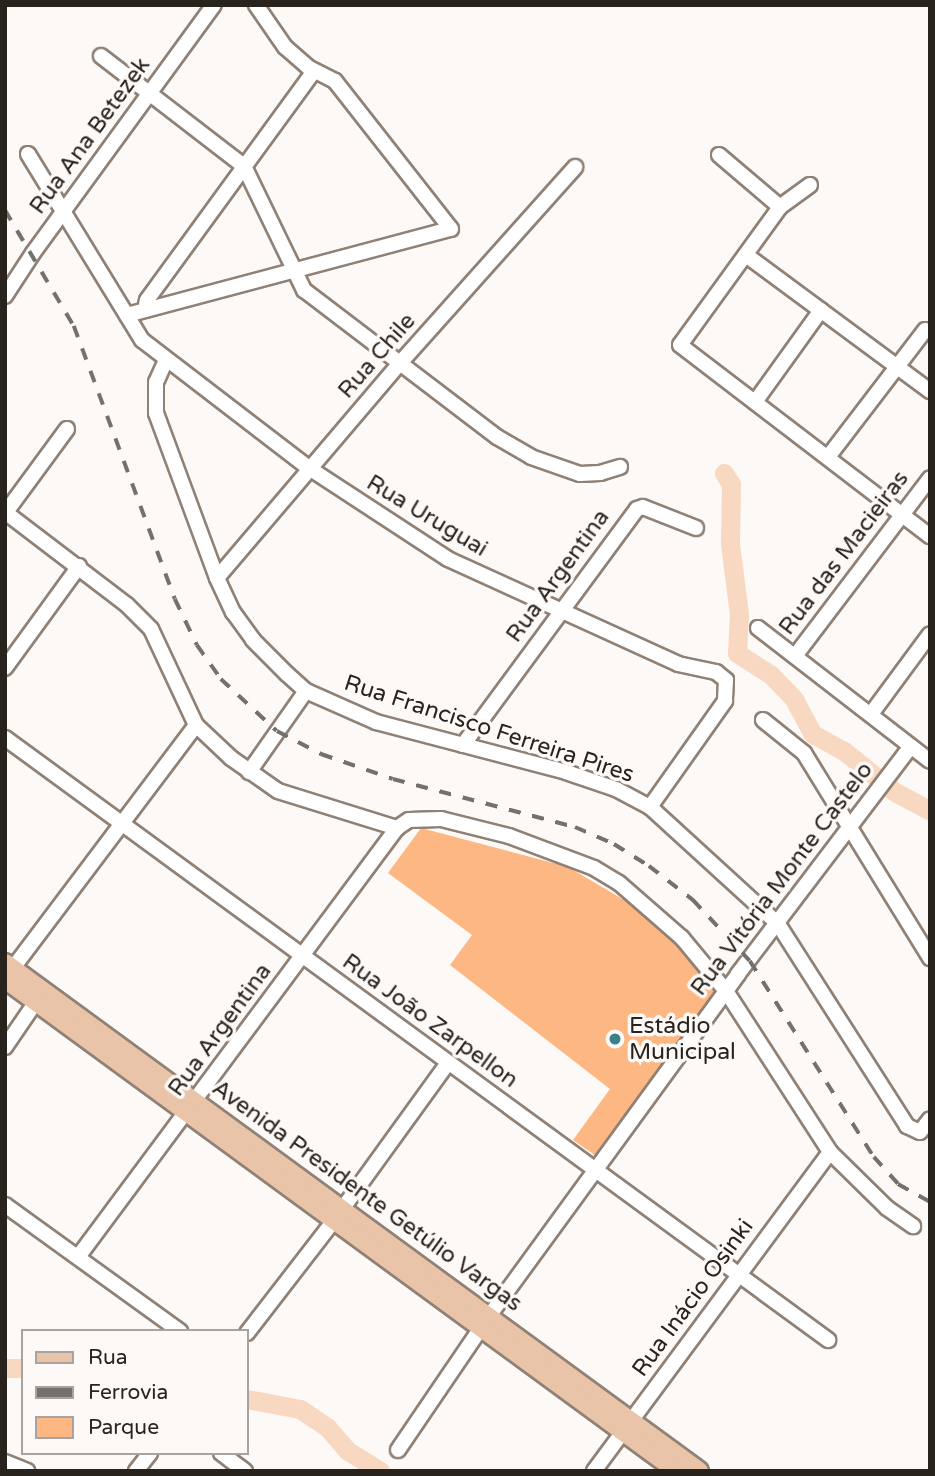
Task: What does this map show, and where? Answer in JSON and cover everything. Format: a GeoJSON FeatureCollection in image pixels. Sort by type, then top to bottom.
{"type":"FeatureCollection","features":[{"type":"Feature","properties":{"kind":"main road","name":"Avenida Presidente Getúlio Vargas"},"geometry":{"type":"LineString","coordinates":[[8,970],[40,997],[628,1426],[699,1471]]}},
{"type":"Feature","properties":{"kind":"main road","name":"Avenida Presidente Getúlio Vargas"},"geometry":{"type":"LineString","coordinates":[[628,1426],[677,1471]]}},
{"type":"Feature","properties":{"kind":"street","name":"Rua Ana Betezek"},"geometry":{"type":"LineString","coordinates":[[5,296],[63,211],[214,5]]}},
{"type":"Feature","properties":{"kind":"street"},"geometry":{"type":"LineString","coordinates":[[127,315],[451,229],[335,81],[314,71],[285,47],[256,5]]}},
{"type":"Feature","properties":{"kind":"street"},"geometry":{"type":"LineString","coordinates":[[101,56],[244,166],[304,290],[497,436],[531,457],[580,474],[600,473],[620,467]]}},
{"type":"Feature","properties":{"kind":"street"},"geometry":{"type":"LineString","coordinates":[[145,310],[147,300],[314,71]]}},
{"type":"Feature","properties":{"kind":"street","name":"Rua Uruguai"},"geometry":{"type":"LineString","coordinates":[[28,154],[142,340],[309,468],[447,559],[678,664],[716,672],[726,680],[725,701],[650,807]]}},
{"type":"Feature","properties":{"kind":"street"},"geometry":{"type":"LineString","coordinates":[[719,155],[780,207]]}},
{"type":"Feature","properties":{"kind":"street","name":"Rua Chile"},"geometry":{"type":"LineString","coordinates":[[217,578],[400,363],[575,167]]}},
{"type":"Feature","properties":{"kind":"street"},"geometry":{"type":"LineString","coordinates":[[810,185],[780,207],[680,345],[930,536]]}},
{"type":"Feature","properties":{"kind":"street"},"geometry":{"type":"LineString","coordinates":[[746,255],[930,391]]}},
{"type":"Feature","properties":{"kind":"street"},"geometry":{"type":"LineString","coordinates":[[755,402],[821,310]]}},
{"type":"Feature","properties":{"kind":"street"},"geometry":{"type":"LineString","coordinates":[[828,457],[925,330]]}},
{"type":"Feature","properties":{"kind":"street","name":"Rua Francisco Ferreira Pires"},"geometry":{"type":"LineString","coordinates":[[166,360],[156,382],[156,413],[217,578],[233,612],[253,640],[306,691],[376,722],[566,772],[616,789],[650,807],[778,925],[906,1126],[920,1132],[930,1119]]}},
{"type":"Feature","properties":{"kind":"street"},"geometry":{"type":"LineString","coordinates":[[67,429],[6,512],[79,566],[127,605],[150,629],[161,645],[196,725],[249,772],[278,791],[296,798],[397,828],[409,820],[441,818],[509,836],[594,868],[653,910],[682,938],[726,991],[830,1152],[887,1208],[913,1226]]}},
{"type":"Feature","properties":{"kind":"street","name":"Rua das Macieiras"},"geometry":{"type":"LineString","coordinates":[[795,656],[930,478]]}},
{"type":"Feature","properties":{"kind":"street","name":"Rua Argentina"},"geometry":{"type":"LineString","coordinates":[[463,745],[632,514],[643,507],[696,528]]}},
{"type":"Feature","properties":{"kind":"street"},"geometry":{"type":"LineString","coordinates":[[5,668],[79,566]]}},
{"type":"Feature","properties":{"kind":"street"},"geometry":{"type":"LineString","coordinates":[[758,628],[930,761]]}},
{"type":"Feature","properties":{"kind":"street"},"geometry":{"type":"LineString","coordinates":[[870,714],[930,634]]}},
{"type":"Feature","properties":{"kind":"street"},"geometry":{"type":"LineString","coordinates":[[249,772],[306,691]]}},
{"type":"Feature","properties":{"kind":"street"},"geometry":{"type":"LineString","coordinates":[[763,720],[804,753],[930,958]]}},
{"type":"Feature","properties":{"kind":"street"},"geometry":{"type":"LineString","coordinates":[[8,970],[196,725]]}},
{"type":"Feature","properties":{"kind":"street","name":"Rua João Zarpellon"},"geometry":{"type":"LineString","coordinates":[[5,737],[828,1340]]}},
{"type":"Feature","properties":{"kind":"street","name":"Rua Vitória Monte Castelo"},"geometry":{"type":"LineString","coordinates":[[398,1450],[486,1321],[726,991],[910,747]]}},
{"type":"Feature","properties":{"kind":"street","name":"Rua Argentina"},"geometry":{"type":"LineString","coordinates":[[78,1257],[397,828]]}},
{"type":"Feature","properties":{"kind":"street"},"geometry":{"type":"LineString","coordinates":[[5,1047],[40,997]]}},
{"type":"Feature","properties":{"kind":"street"},"geometry":{"type":"LineString","coordinates":[[248,1332],[339,1214],[447,1063]]}},
{"type":"Feature","properties":{"kind":"street","name":"Rua Inácio Osinki"},"geometry":{"type":"LineString","coordinates":[[594,1471],[830,1152]]}},
{"type":"Feature","properties":{"kind":"street"},"geometry":{"type":"LineString","coordinates":[[5,1205],[177,1329]]}},
{"type":"Feature","properties":{"kind":"street"},"geometry":{"type":"LineString","coordinates":[[136,1471],[148,1455]]}},
{"type":"Feature","properties":{"kind":"street"},"geometry":{"type":"LineString","coordinates":[[224,1455],[245,1471]]}},
{"type":"Feature","properties":{"kind":"street"},"geometry":{"type":"LineString","coordinates":[[5,1462],[27,1471]]}},
{"type":"Feature","properties":{"kind":"green space","name":"Estádio Municipal"},"geometry":{"type":"Polygon","coordinates":[[[421,828],[568,867],[653,917],[721,988],[599,1158],[573,1140],[610,1089],[450,965],[472,935],[388,873],[421,828]]]}},
{"type":"Feature","properties":{"kind":"waterway"},"geometry":{"type":"LineString","coordinates":[[724,473],[731,484],[730,544],[739,614],[737,653],[771,675],[794,699],[813,734],[844,751],[895,792],[930,811]]}},
{"type":"Feature","properties":{"kind":"waterway"},"geometry":{"type":"LineString","coordinates":[[5,1368],[21,1368]]}},
{"type":"Feature","properties":{"kind":"waterway"},"geometry":{"type":"LineString","coordinates":[[248,1399],[300,1409],[327,1427],[348,1451],[380,1471]]}},
{"type":"Feature","properties":{"kind":"railway"},"geometry":{"type":"LineString","coordinates":[[5,210],[74,326],[175,599],[197,645],[221,679],[277,731],[321,754],[393,779],[575,827],[614,844],[649,866],[693,900],[750,961],[874,1157],[898,1184],[930,1202]]}},
{"type":"Feature","properties":{"kind":"place","name":"Estádio Municipal"},"geometry":{"type":"Point","coordinates":[615,1039]}}]}
